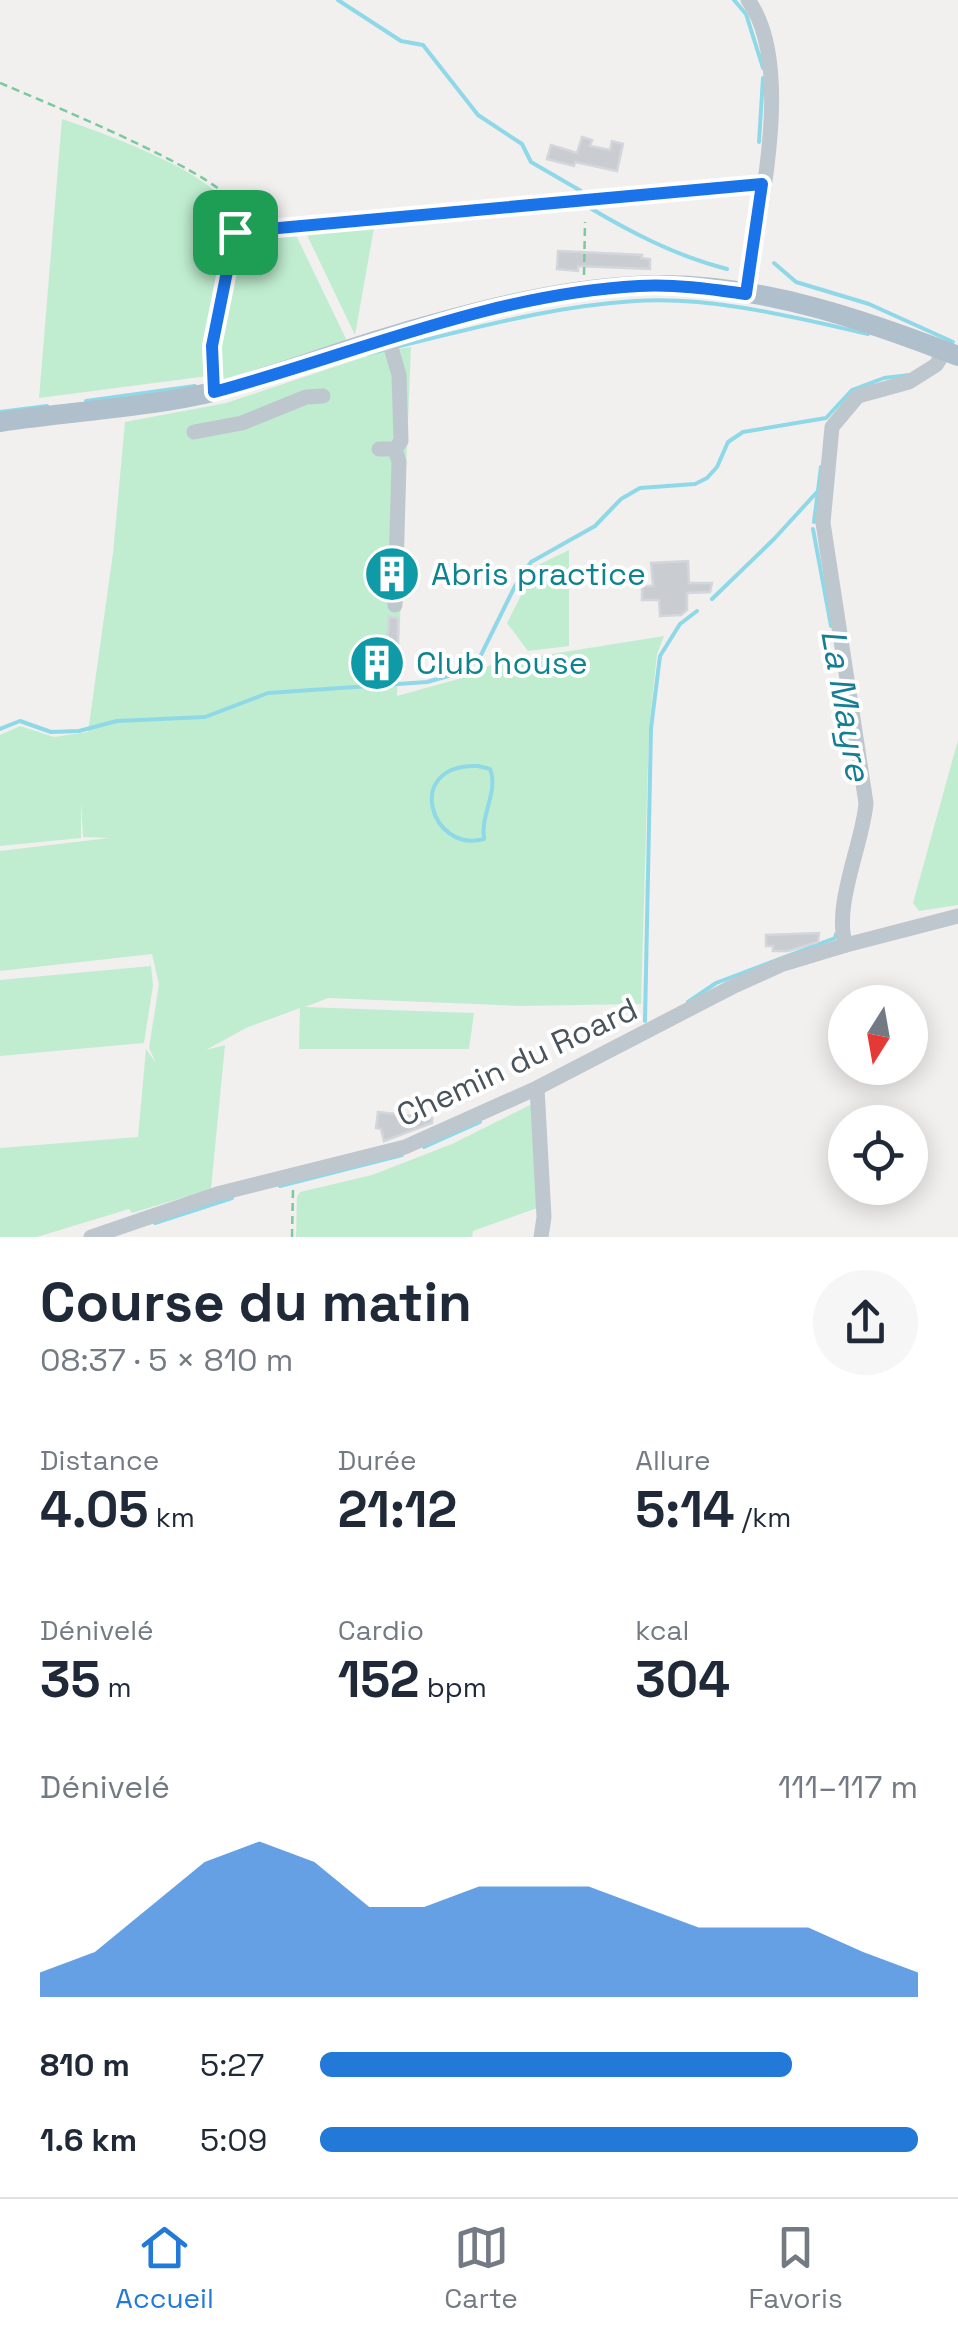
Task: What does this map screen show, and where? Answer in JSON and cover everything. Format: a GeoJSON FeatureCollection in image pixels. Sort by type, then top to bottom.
{"type":"FeatureCollection","features":[{"type":"Feature","properties":{"kind":"main road"},"geometry":{"type":"LineString","coordinates":[[0,422],[214,392],[388,336],[473,313],[589,290],[669,286],[746,294],[830,312],[939,349]]}},
{"type":"Feature","properties":{"kind":"street"},"geometry":{"type":"LineString","coordinates":[[746,294],[771,113],[770,56],[756,12],[748,0]]}},
{"type":"Feature","properties":{"kind":"street"},"geometry":{"type":"LineString","coordinates":[[388,336],[399,375],[401,441],[387,449],[398,462],[396,605]]}},
{"type":"Feature","properties":{"kind":"street"},"geometry":{"type":"LineString","coordinates":[[846,944],[843,931],[848,884],[866,804],[823,523],[832,426],[858,396],[909,382],[936,365],[939,349]]}},
{"type":"Feature","properties":{"kind":"street"},"geometry":{"type":"LineString","coordinates":[[194,432],[242,422],[306,397],[323,396]]}},
{"type":"Feature","properties":{"kind":"street","name":"Chemin du Roard"},"geometry":{"type":"LineString","coordinates":[[91,1237],[217,1194],[405,1147],[538,1088],[732,986],[783,964],[958,916]]}},
{"type":"Feature","properties":{"kind":"street"},"geometry":{"type":"LineString","coordinates":[[538,1088],[544,1217],[540,1237]]}},
{"type":"Feature","properties":{"kind":"path"},"geometry":{"type":"LineString","coordinates":[[0,82],[185,168],[230,200],[236,216],[235,232],[212,346],[214,392]]}},
{"type":"Feature","properties":{"kind":"path"},"geometry":{"type":"LineString","coordinates":[[235,232],[762,184]]}},
{"type":"Feature","properties":{"kind":"path"},"geometry":{"type":"LineString","coordinates":[[585,222],[582,269],[589,290]]}},
{"type":"Feature","properties":{"kind":"path"},"geometry":{"type":"LineString","coordinates":[[292,1174],[292,1237]]}},
{"type":"Feature","properties":{"kind":"green space"},"geometry":{"type":"Polygon","coordinates":[[[62,119],[180,168],[220,195],[229,209],[227,256],[210,341],[208,376],[39,398],[62,119]]]}},
{"type":"Feature","properties":{"kind":"green space"},"geometry":{"type":"Polygon","coordinates":[[[375,222],[355,335],[305,231],[375,222]]]}},
{"type":"Feature","properties":{"kind":"green space"},"geometry":{"type":"Polygon","coordinates":[[[295,233],[348,343],[219,385],[215,350],[236,244],[240,237],[295,233]]]}},
{"type":"Feature","properties":{"kind":"green space"},"geometry":{"type":"Polygon","coordinates":[[[411,347],[397,696],[462,678],[495,663],[664,636],[657,654],[649,728],[641,1004],[520,1006],[328,998],[305,1007],[474,1013],[469,1049],[299,1049],[300,1008],[246,1028],[206,1050],[225,1045],[211,1189],[37,1237],[0,1237],[0,1148],[138,1137],[146,1049],[156,1063],[149,1048],[159,984],[152,954],[0,971],[0,851],[109,838],[83,837],[81,801],[81,838],[0,846],[0,735],[20,726],[54,737],[88,732],[113,553],[125,422],[226,403],[379,352],[411,347]]]}},
{"type":"Feature","properties":{"kind":"green space"},"geometry":{"type":"Polygon","coordinates":[[[569,550],[569,646],[528,651],[507,623],[536,566],[569,550]]]}},
{"type":"Feature","properties":{"kind":"green space"},"geometry":{"type":"Polygon","coordinates":[[[958,740],[958,905],[919,911],[913,903],[958,740]]]}},
{"type":"Feature","properties":{"kind":"green space"},"geometry":{"type":"Polygon","coordinates":[[[151,966],[153,985],[144,1043],[0,1056],[0,980],[151,966]]]}},
{"type":"Feature","properties":{"kind":"green space"},"geometry":{"type":"Polygon","coordinates":[[[534,1103],[540,1207],[473,1231],[472,1237],[296,1237],[300,1192],[372,1175],[452,1144],[534,1103]]]}},
{"type":"Feature","properties":{"kind":"building"},"geometry":{"type":"Polygon","coordinates":[[[582,137],[592,140],[590,146],[610,150],[612,141],[623,144],[617,171],[547,159],[551,145],[577,153],[582,137]]]}},
{"type":"Feature","properties":{"kind":"building"},"geometry":{"type":"Polygon","coordinates":[[[558,251],[642,255],[641,258],[650,259],[650,269],[557,269],[558,251]]]}},
{"type":"Feature","properties":{"kind":"building"},"geometry":{"type":"Polygon","coordinates":[[[688,561],[689,583],[712,583],[710,592],[687,593],[687,610],[681,615],[660,616],[659,600],[642,600],[642,586],[653,586],[651,563],[688,561]]]}},
{"type":"Feature","properties":{"kind":"building"},"geometry":{"type":"Polygon","coordinates":[[[389,617],[398,618],[398,658],[383,657],[381,670],[372,668],[373,657],[364,657],[364,647],[387,647],[389,617]]]}},
{"type":"Feature","properties":{"kind":"building"},"geometry":{"type":"Polygon","coordinates":[[[819,933],[818,942],[788,951],[773,951],[773,946],[766,946],[766,935],[819,933]]]}},
{"type":"Feature","properties":{"kind":"building"},"geometry":{"type":"Polygon","coordinates":[[[378,1112],[432,1118],[432,1123],[384,1141],[381,1129],[376,1128],[378,1112]]]}},
{"type":"Feature","properties":{"kind":"waterway"},"geometry":{"type":"LineString","coordinates":[[338,0],[401,41],[423,45],[478,115],[522,144],[531,162],[581,191]]}},
{"type":"Feature","properties":{"kind":"waterway"},"geometry":{"type":"LineString","coordinates":[[734,0],[746,14],[763,68]]}},
{"type":"Feature","properties":{"kind":"waterway"},"geometry":{"type":"LineString","coordinates":[[759,142],[763,78]]}},
{"type":"Feature","properties":{"kind":"waterway"},"geometry":{"type":"LineString","coordinates":[[585,205],[654,242],[727,269]]}},
{"type":"Feature","properties":{"kind":"waterway"},"geometry":{"type":"LineString","coordinates":[[774,263],[796,282],[869,304],[953,342]]}},
{"type":"Feature","properties":{"kind":"waterway"},"geometry":{"type":"LineString","coordinates":[[396,347],[544,313],[664,300],[723,305],[868,334]]}},
{"type":"Feature","properties":{"kind":"waterway"},"geometry":{"type":"LineString","coordinates":[[367,354],[387,349]]}},
{"type":"Feature","properties":{"kind":"waterway"},"geometry":{"type":"LineString","coordinates":[[0,729],[20,721],[51,732],[79,731],[117,721],[205,717],[268,693],[427,682],[459,673],[479,659],[531,562],[595,526],[621,499],[640,488],[695,484],[707,478],[717,467],[728,442],[743,432],[826,418],[852,390],[884,378],[910,375]]}},
{"type":"Feature","properties":{"kind":"waterway"},"geometry":{"type":"LineString","coordinates":[[86,401],[195,386]]}},
{"type":"Feature","properties":{"kind":"waterway"},"geometry":{"type":"LineString","coordinates":[[0,412],[47,406]]}},
{"type":"Feature","properties":{"kind":"waterway","name":"La Mayre"},"geometry":{"type":"LineString","coordinates":[[814,522],[821,467]]}},
{"type":"Feature","properties":{"kind":"waterway"},"geometry":{"type":"LineString","coordinates":[[712,599],[818,491]]}},
{"type":"Feature","properties":{"kind":"waterway","name":"La Mayre"},"geometry":{"type":"LineString","coordinates":[[813,529],[831,626]]}},
{"type":"Feature","properties":{"kind":"waterway"},"geometry":{"type":"LineString","coordinates":[[645,1021],[651,728],[660,656],[680,624],[697,611]]}},
{"type":"Feature","properties":{"kind":"waterway"},"geometry":{"type":"LineString","coordinates":[[478,766],[490,769],[492,777],[484,839],[465,840],[450,834],[439,822],[433,792],[440,778],[455,769],[478,766]]}},
{"type":"Feature","properties":{"kind":"waterway","name":"La Mayre"},"geometry":{"type":"LineString","coordinates":[[688,1002],[716,983],[835,938],[836,934]]}},
{"type":"Feature","properties":{"kind":"waterway","name":"La Mayre"},"geometry":{"type":"LineString","coordinates":[[424,1147],[480,1122]]}},
{"type":"Feature","properties":{"kind":"waterway","name":"La Mayre"},"geometry":{"type":"LineString","coordinates":[[280,1186],[402,1155]]}},
{"type":"Feature","properties":{"kind":"waterway","name":"La Mayre"},"geometry":{"type":"LineString","coordinates":[[155,1223],[232,1198]]}},
{"type":"Feature","properties":{"kind":"place","name":"Abris practice"},"geometry":{"type":"Point","coordinates":[392,574]}},
{"type":"Feature","properties":{"kind":"place","name":"Club house"},"geometry":{"type":"Point","coordinates":[377,663]}},
{"type":"Feature","properties":{"kind":"route"},"geometry":{"type":"LineString","coordinates":[[762,184],[746,294],[642,286],[539,298],[388,336],[214,392],[212,346],[235,232],[762,184]]}}]}
